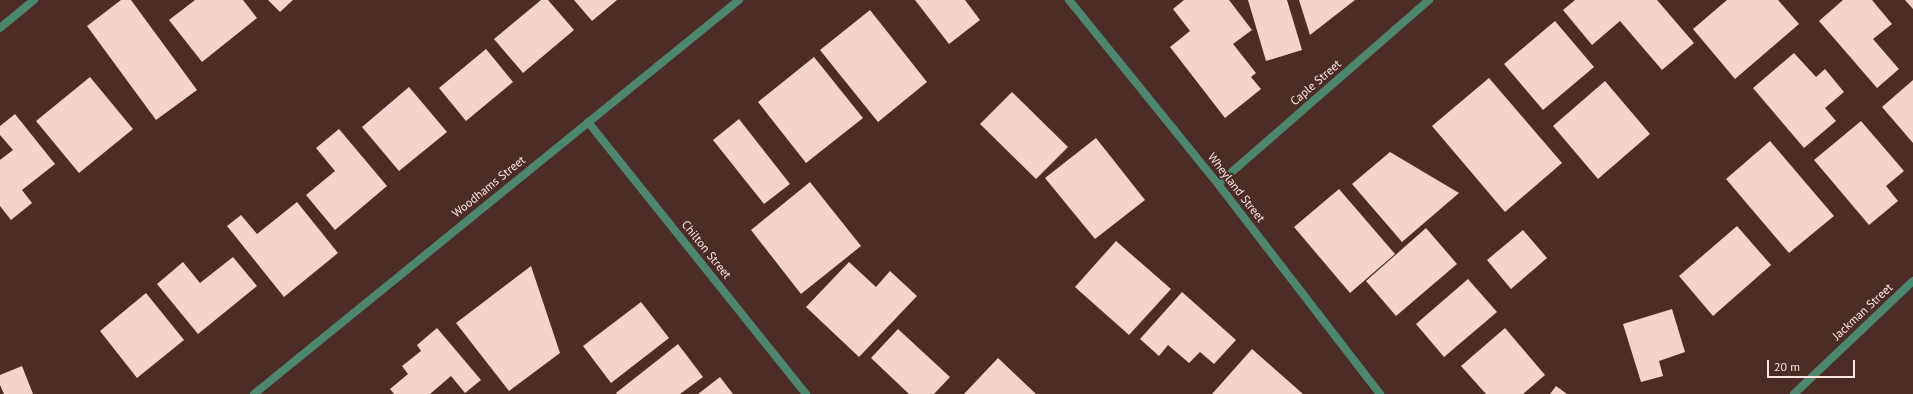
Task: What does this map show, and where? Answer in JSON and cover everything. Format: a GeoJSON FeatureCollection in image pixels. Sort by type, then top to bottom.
{"type":"FeatureCollection","features":[{"type":"Feature","properties":{"kind":"street"},"geometry":{"type":"LineString","coordinates":[[0,28],[34,0]]}},
{"type":"Feature","properties":{"kind":"street","name":"Woodhams Street"},"geometry":{"type":"LineString","coordinates":[[254,394],[739,0]]}},
{"type":"Feature","properties":{"kind":"street","name":"Wheyland Street"},"geometry":{"type":"LineString","coordinates":[[1069,0],[1218,184],[1380,394]]}},
{"type":"Feature","properties":{"kind":"street","name":"Caple Street"},"geometry":{"type":"LineString","coordinates":[[1218,184],[1429,0]]}},
{"type":"Feature","properties":{"kind":"street","name":"Chilton Street"},"geometry":{"type":"LineString","coordinates":[[588,122],[806,394]]}},
{"type":"Feature","properties":{"kind":"street","name":"Jackman Street"},"geometry":{"type":"LineString","coordinates":[[1794,394],[1913,281]]}},
{"type":"Feature","properties":{"kind":"building"},"geometry":{"type":"Polygon","coordinates":[[[121,0],[131,0],[197,90],[156,120],[87,26],[121,0]]]}},
{"type":"Feature","properties":{"kind":"building"},"geometry":{"type":"Polygon","coordinates":[[[195,0],[243,0],[257,18],[202,62],[169,20],[195,0]]]}},
{"type":"Feature","properties":{"kind":"building"},"geometry":{"type":"Polygon","coordinates":[[[268,0],[293,0],[280,12],[268,0]]]}},
{"type":"Feature","properties":{"kind":"building"},"geometry":{"type":"Polygon","coordinates":[[[541,0],[548,0],[574,30],[523,73],[494,39],[541,0]]]}},
{"type":"Feature","properties":{"kind":"building"},"geometry":{"type":"Polygon","coordinates":[[[574,0],[617,0],[592,21],[574,0]]]}},
{"type":"Feature","properties":{"kind":"building"},"geometry":{"type":"Polygon","coordinates":[[[915,0],[965,0],[980,20],[949,44],[915,0]]]}},
{"type":"Feature","properties":{"kind":"building"},"geometry":{"type":"Polygon","coordinates":[[[1184,0],[1229,0],[1252,30],[1233,44],[1256,73],[1251,77],[1261,89],[1225,118],[1170,47],[1190,31],[1173,9],[1184,0]]]}},
{"type":"Feature","properties":{"kind":"building"},"geometry":{"type":"Polygon","coordinates":[[[1248,0],[1287,0],[1302,50],[1266,61],[1248,0]]]}},
{"type":"Feature","properties":{"kind":"building"},"geometry":{"type":"Polygon","coordinates":[[[1299,0],[1355,0],[1310,35],[1299,0]]]}},
{"type":"Feature","properties":{"kind":"building"},"geometry":{"type":"Polygon","coordinates":[[[1575,0],[1657,0],[1694,43],[1662,70],[1620,21],[1592,45],[1563,10],[1575,0]]]}},
{"type":"Feature","properties":{"kind":"building"},"geometry":{"type":"Polygon","coordinates":[[[1727,0],[1778,0],[1799,24],[1735,79],[1693,29],[1727,0]]]}},
{"type":"Feature","properties":{"kind":"building"},"geometry":{"type":"Polygon","coordinates":[[[1843,0],[1872,0],[1892,24],[1873,39],[1899,69],[1877,88],[1819,21],[1843,0]]]}},
{"type":"Feature","properties":{"kind":"building"},"geometry":{"type":"Polygon","coordinates":[[[1905,0],[1913,0],[1913,9],[1905,0]]]}},
{"type":"Feature","properties":{"kind":"building"},"geometry":{"type":"Polygon","coordinates":[[[870,10],[927,82],[878,122],[820,50],[870,10]]]}},
{"type":"Feature","properties":{"kind":"building"},"geometry":{"type":"Polygon","coordinates":[[[1555,21],[1594,67],[1543,110],[1504,64],[1555,21]]]}},
{"type":"Feature","properties":{"kind":"building"},"geometry":{"type":"Polygon","coordinates":[[[486,49],[513,82],[466,121],[439,88],[486,49]]]}},
{"type":"Feature","properties":{"kind":"building"},"geometry":{"type":"Polygon","coordinates":[[[1794,53],[1816,77],[1825,69],[1844,92],[1825,108],[1836,121],[1804,148],[1753,88],[1794,53]]]}},
{"type":"Feature","properties":{"kind":"building"},"geometry":{"type":"Polygon","coordinates":[[[814,57],[863,118],[806,163],[758,102],[814,57]]]}},
{"type":"Feature","properties":{"kind":"building"},"geometry":{"type":"Polygon","coordinates":[[[90,77],[133,129],[79,173],[36,121],[90,77]]]}},
{"type":"Feature","properties":{"kind":"building"},"geometry":{"type":"Polygon","coordinates":[[[1489,78],[1562,163],[1505,212],[1432,126],[1489,78]]]}},
{"type":"Feature","properties":{"kind":"building"},"geometry":{"type":"Polygon","coordinates":[[[1913,80],[1913,143],[1882,107],[1913,80]]]}},
{"type":"Feature","properties":{"kind":"building"},"geometry":{"type":"Polygon","coordinates":[[[1605,81],[1650,134],[1598,179],[1553,126],[1605,81]]]}},
{"type":"Feature","properties":{"kind":"building"},"geometry":{"type":"Polygon","coordinates":[[[409,87],[447,132],[399,171],[362,127],[409,87]]]}},
{"type":"Feature","properties":{"kind":"building"},"geometry":{"type":"Polygon","coordinates":[[[1012,92],[1068,147],[1036,179],[980,124],[1012,92]]]}},
{"type":"Feature","properties":{"kind":"building"},"geometry":{"type":"Polygon","coordinates":[[[15,114],[55,164],[22,190],[32,203],[11,220],[0,206],[0,160],[13,150],[0,135],[0,126],[15,114]]]}},
{"type":"Feature","properties":{"kind":"building"},"geometry":{"type":"Polygon","coordinates":[[[739,119],[790,184],[764,204],[713,140],[739,119]]]}},
{"type":"Feature","properties":{"kind":"building"},"geometry":{"type":"Polygon","coordinates":[[[1861,121],[1904,171],[1886,186],[1898,201],[1869,225],[1814,160],[1861,121]]]}},
{"type":"Feature","properties":{"kind":"building"},"geometry":{"type":"Polygon","coordinates":[[[339,129],[387,186],[335,230],[306,195],[335,171],[316,148],[339,129]]]}},
{"type":"Feature","properties":{"kind":"building"},"geometry":{"type":"Polygon","coordinates":[[[1096,138],[1145,200],[1095,239],[1045,178],[1096,138]]]}},
{"type":"Feature","properties":{"kind":"building"},"geometry":{"type":"Polygon","coordinates":[[[1770,141],[1834,216],[1789,253],[1726,179],[1770,141]]]}},
{"type":"Feature","properties":{"kind":"building"},"geometry":{"type":"Polygon","coordinates":[[[1390,152],[1459,193],[1402,242],[1352,184],[1390,152]]]}},
{"type":"Feature","properties":{"kind":"building"},"geometry":{"type":"Polygon","coordinates":[[[810,182],[861,246],[801,294],[751,230],[810,182]]]}},
{"type":"Feature","properties":{"kind":"building"},"geometry":{"type":"Polygon","coordinates":[[[1339,189],[1395,254],[1350,293],[1294,227],[1339,189]]]}},
{"type":"Feature","properties":{"kind":"building"},"geometry":{"type":"Polygon","coordinates":[[[297,202],[338,253],[284,297],[227,226],[241,215],[257,234],[297,202]]]}},
{"type":"Feature","properties":{"kind":"building"},"geometry":{"type":"Polygon","coordinates":[[[1737,226],[1771,265],[1713,316],[1679,276],[1737,226]]]}},
{"type":"Feature","properties":{"kind":"building"},"geometry":{"type":"Polygon","coordinates":[[[1426,228],[1457,264],[1396,316],[1366,281],[1426,228]]]}},
{"type":"Feature","properties":{"kind":"building"},"geometry":{"type":"Polygon","coordinates":[[[1523,230],[1547,258],[1511,289],[1487,260],[1523,230]]]}},
{"type":"Feature","properties":{"kind":"building"},"geometry":{"type":"Polygon","coordinates":[[[1116,241],[1171,289],[1129,335],[1075,287],[1116,241]]]}},
{"type":"Feature","properties":{"kind":"building"},"geometry":{"type":"Polygon","coordinates":[[[233,257],[257,286],[198,334],[157,284],[183,262],[200,283],[233,257]]]}},
{"type":"Feature","properties":{"kind":"building"},"geometry":{"type":"Polygon","coordinates":[[[849,262],[876,287],[890,271],[917,296],[859,357],[806,307],[849,262]]]}},
{"type":"Feature","properties":{"kind":"building"},"geometry":{"type":"Polygon","coordinates":[[[531,266],[560,353],[509,391],[456,323],[531,266]]]}},
{"type":"Feature","properties":{"kind":"building"},"geometry":{"type":"Polygon","coordinates":[[[1468,279],[1497,312],[1444,357],[1416,324],[1468,279]]]}},
{"type":"Feature","properties":{"kind":"building"},"geometry":{"type":"Polygon","coordinates":[[[1182,292],[1236,340],[1214,364],[1200,352],[1189,363],[1168,345],[1159,356],[1140,339],[1182,292]]]}},
{"type":"Feature","properties":{"kind":"building"},"geometry":{"type":"Polygon","coordinates":[[[146,293],[184,340],[137,378],[100,331],[146,293]]]}},
{"type":"Feature","properties":{"kind":"building"},"geometry":{"type":"Polygon","coordinates":[[[641,302],[669,338],[611,383],[583,346],[641,302]]]}},
{"type":"Feature","properties":{"kind":"building"},"geometry":{"type":"Polygon","coordinates":[[[1672,309],[1685,352],[1659,361],[1663,376],[1641,382],[1623,324],[1672,309]]]}},
{"type":"Feature","properties":{"kind":"building"},"geometry":{"type":"Polygon","coordinates":[[[437,328],[481,380],[465,393],[451,376],[430,394],[394,394],[390,389],[408,374],[402,366],[421,351],[417,345],[437,328]]]}},
{"type":"Feature","properties":{"kind":"building"},"geometry":{"type":"Polygon","coordinates":[[[1505,328],[1545,375],[1523,394],[1486,394],[1461,366],[1505,328]]]}},
{"type":"Feature","properties":{"kind":"building"},"geometry":{"type":"Polygon","coordinates":[[[898,329],[950,377],[934,394],[909,394],[871,358],[898,329]]]}},
{"type":"Feature","properties":{"kind":"building"},"geometry":{"type":"Polygon","coordinates":[[[678,344],[703,377],[680,394],[616,393],[678,344]]]}},
{"type":"Feature","properties":{"kind":"building"},"geometry":{"type":"Polygon","coordinates":[[[1252,349],[1303,394],[1212,394],[1252,349]]]}},
{"type":"Feature","properties":{"kind":"building"},"geometry":{"type":"Polygon","coordinates":[[[998,358],[1036,394],[964,394],[998,358]]]}},
{"type":"Feature","properties":{"kind":"building"},"geometry":{"type":"Polygon","coordinates":[[[22,366],[33,394],[4,394],[0,385],[0,375],[22,366]]]}},
{"type":"Feature","properties":{"kind":"building"},"geometry":{"type":"Polygon","coordinates":[[[720,377],[733,394],[698,394],[720,377]]]}},
{"type":"Feature","properties":{"kind":"building"},"geometry":{"type":"Polygon","coordinates":[[[1556,386],[1567,394],[1550,394],[1556,386]]]}}]}
